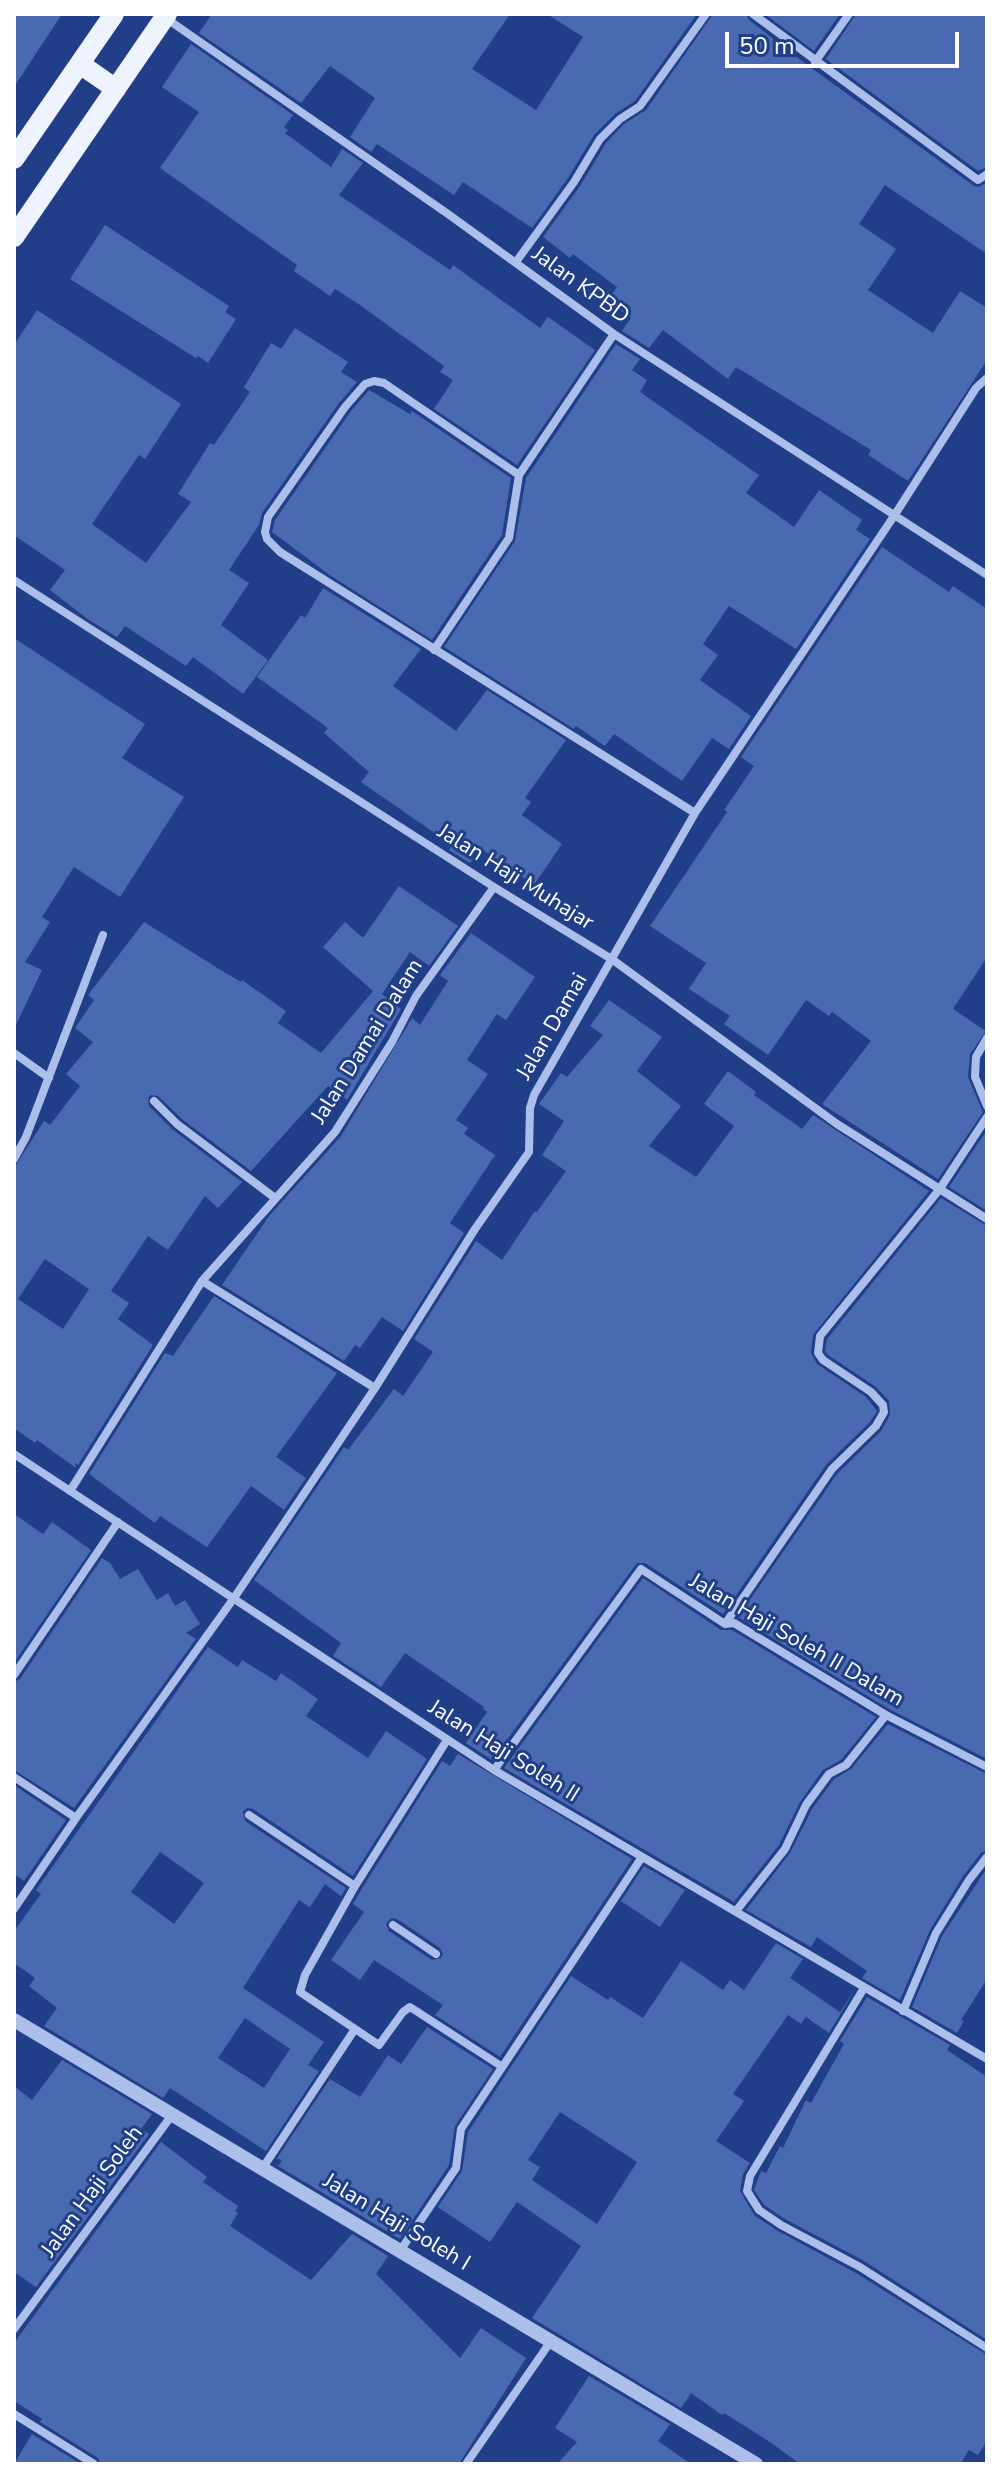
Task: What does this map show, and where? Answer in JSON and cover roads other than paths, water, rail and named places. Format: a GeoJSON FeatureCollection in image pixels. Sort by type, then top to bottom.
{"type":"FeatureCollection","features":[{"type":"Feature","properties":{"kind":"main road"},"geometry":{"type":"LineString","coordinates":[[14,159],[114,14]]}},
{"type":"Feature","properties":{"kind":"main road"},"geometry":{"type":"LineString","coordinates":[[14,237],[163,15]]}},
{"type":"Feature","properties":{"kind":"main road"},"geometry":{"type":"LineString","coordinates":[[80,64],[116,89]]}},
{"type":"Feature","properties":{"kind":"street"},"geometry":{"type":"LineString","coordinates":[[516,262],[574,182],[600,139],[620,119],[640,106],[706,14]]}},
{"type":"Feature","properties":{"kind":"street"},"geometry":{"type":"LineString","coordinates":[[753,14],[978,180],[987,174]]}},
{"type":"Feature","properties":{"kind":"street"},"geometry":{"type":"LineString","coordinates":[[815,62],[849,14]]}},
{"type":"Feature","properties":{"kind":"street","name":"Jalan KPBD"},"geometry":{"type":"LineString","coordinates":[[163,15],[614,334],[987,575]]}},
{"type":"Feature","properties":{"kind":"street"},"geometry":{"type":"LineString","coordinates":[[434,650],[509,538],[519,475],[614,334]]}},
{"type":"Feature","properties":{"kind":"street","name":"Jalan Damai"},"geometry":{"type":"LineString","coordinates":[[234,1598],[375,1388],[475,1229],[529,1152],[531,1102],[695,813],[976,388],[987,378]]}},
{"type":"Feature","properties":{"kind":"street"},"geometry":{"type":"LineString","coordinates":[[519,475],[384,383],[374,381],[365,384],[355,394],[268,517],[265,532],[267,539],[280,552],[695,813]]}},
{"type":"Feature","properties":{"kind":"street","name":"Jalan Haji Muhajar"},"geometry":{"type":"LineString","coordinates":[[14,580],[613,960],[837,1124],[987,1219]]}},
{"type":"Feature","properties":{"kind":"street","name":"Jalan Damai Dalam"},"geometry":{"type":"LineString","coordinates":[[70,1491],[202,1281],[335,1132],[392,1042],[416,996],[494,887]]}},
{"type":"Feature","properties":{"kind":"street"},"geometry":{"type":"LineString","coordinates":[[14,1159],[26,1137],[103,935]]}},
{"type":"Feature","properties":{"kind":"street"},"geometry":{"type":"LineString","coordinates":[[987,1038],[976,1057],[975,1077],[987,1106]]}},
{"type":"Feature","properties":{"kind":"street"},"geometry":{"type":"LineString","coordinates":[[14,1053],[49,1078]]}},
{"type":"Feature","properties":{"kind":"street"},"geometry":{"type":"LineString","coordinates":[[154,1101],[177,1124],[275,1198]]}},
{"type":"Feature","properties":{"kind":"street"},"geometry":{"type":"LineString","coordinates":[[725,1624],[832,1469],[882,1417],[885,1408],[860,1383],[823,1360],[817,1344],[827,1327],[939,1190],[987,1117]]}},
{"type":"Feature","properties":{"kind":"street"},"geometry":{"type":"LineString","coordinates":[[202,1281],[375,1388]]}},
{"type":"Feature","properties":{"kind":"street","name":"Jalan Haji Soleh II"},"geometry":{"type":"LineString","coordinates":[[14,1454],[494,1770],[987,2059]]}},
{"type":"Feature","properties":{"kind":"street"},"geometry":{"type":"LineString","coordinates":[[14,1675],[118,1522]]}},
{"type":"Feature","properties":{"kind":"street","name":"Jalan Haji Soleh II Dalam"},"geometry":{"type":"LineString","coordinates":[[494,1770],[641,1569],[725,1624],[734,1623],[886,1715],[987,1767]]}},
{"type":"Feature","properties":{"kind":"street"},"geometry":{"type":"LineString","coordinates":[[14,1909],[234,1598]]}},
{"type":"Feature","properties":{"kind":"street"},"geometry":{"type":"LineString","coordinates":[[736,1911],[785,1849],[806,1805],[829,1774],[846,1765],[886,1715]]}},
{"type":"Feature","properties":{"kind":"street"},"geometry":{"type":"LineString","coordinates":[[447,1740],[355,1886],[300,1985],[300,1992],[380,2045],[410,2007],[501,2066]]}},
{"type":"Feature","properties":{"kind":"street"},"geometry":{"type":"LineString","coordinates":[[14,1777],[76,1818]]}},
{"type":"Feature","properties":{"kind":"street"},"geometry":{"type":"LineString","coordinates":[[249,1815],[355,1886]]}},
{"type":"Feature","properties":{"kind":"street"},"geometry":{"type":"LineString","coordinates":[[400,2251],[456,2168],[461,2129],[642,1857]]}},
{"type":"Feature","properties":{"kind":"street"},"geometry":{"type":"LineString","coordinates":[[903,2011],[936,1933],[987,1857]]}},
{"type":"Feature","properties":{"kind":"street"},"geometry":{"type":"LineString","coordinates":[[393,1925],[436,1954]]}},
{"type":"Feature","properties":{"kind":"street"},"geometry":{"type":"LineString","coordinates":[[864,1988],[750,2176],[747,2191],[759,2210],[781,2225],[860,2267],[987,2348]]}},
{"type":"Feature","properties":{"kind":"street","name":"Jalan Haji Soleh I"},"geometry":{"type":"LineString","coordinates":[[14,2020],[756,2464]]}},
{"type":"Feature","properties":{"kind":"street"},"geometry":{"type":"LineString","coordinates":[[262,2169],[355,2029]]}},
{"type":"Feature","properties":{"kind":"street","name":"Jalan Haji Soleh"},"geometry":{"type":"LineString","coordinates":[[14,2329],[172,2115]]}},
{"type":"Feature","properties":{"kind":"street"},"geometry":{"type":"LineString","coordinates":[[466,2464],[551,2341]]}},
{"type":"Feature","properties":{"kind":"street"},"geometry":{"type":"LineString","coordinates":[[14,2414],[94,2464]]}}]}
